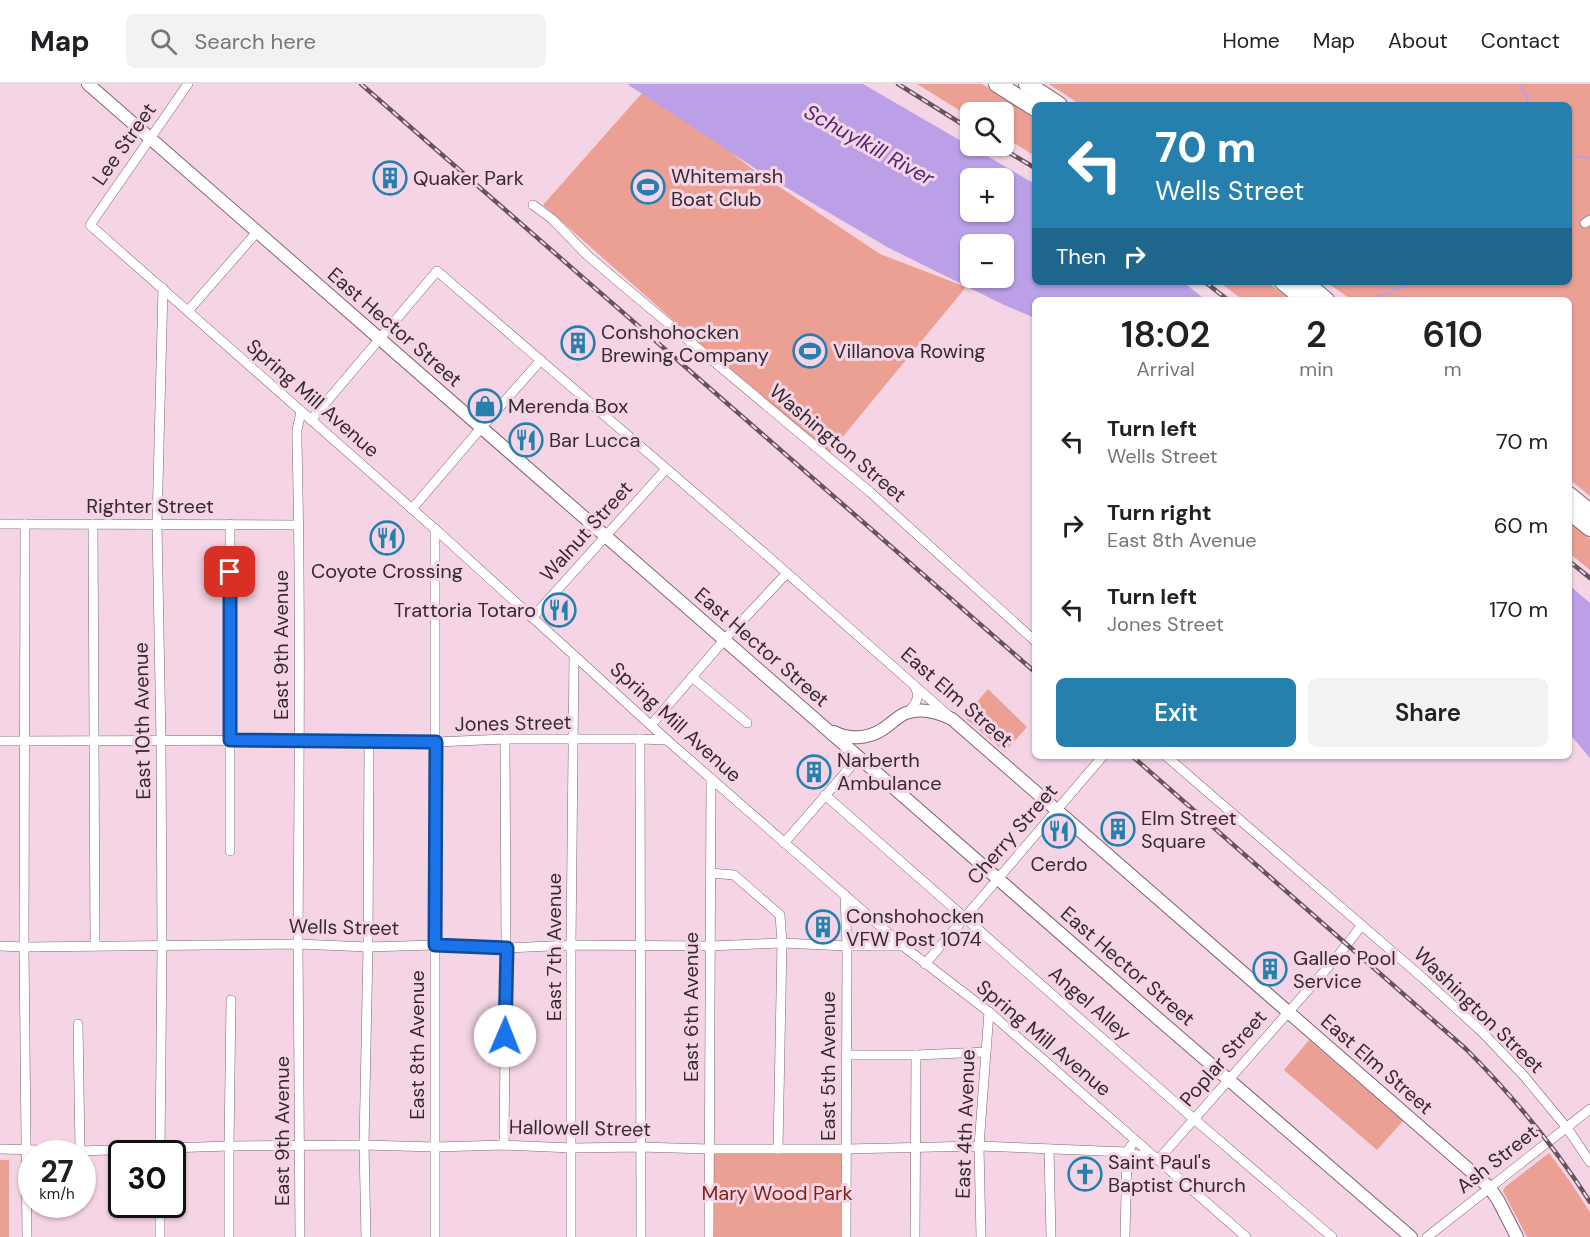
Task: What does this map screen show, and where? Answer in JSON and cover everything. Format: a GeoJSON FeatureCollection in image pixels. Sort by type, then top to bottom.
{"type":"FeatureCollection","features":[{"type":"Feature","properties":{"kind":"highway"},"geometry":{"type":"LineString","coordinates":[[998,84],[1032,106]]}},
{"type":"Feature","properties":{"kind":"highway"},"geometry":{"type":"LineString","coordinates":[[1027,84],[1054,102]]}},
{"type":"Feature","properties":{"kind":"highway"},"geometry":{"type":"LineString","coordinates":[[1287,285],[1301,297]]}},
{"type":"Feature","properties":{"kind":"highway"},"geometry":{"type":"LineString","coordinates":[[1308,285],[1322,297]]}},
{"type":"Feature","properties":{"kind":"highway"},"geometry":{"type":"LineString","coordinates":[[1572,497],[1590,512]]}},
{"type":"Feature","properties":{"kind":"highway"},"geometry":{"type":"LineString","coordinates":[[1572,513],[1590,528]]}},
{"type":"Feature","properties":{"kind":"main road","name":"East Hector Street"},"geometry":{"type":"LineString","coordinates":[[88,84],[1228,1080],[1411,1237]]}},
{"type":"Feature","properties":{"kind":"main road"},"geometry":{"type":"LineString","coordinates":[[815,719],[836,733],[858,737],[878,732],[908,712],[926,710],[952,718]]}},
{"type":"Feature","properties":{"kind":"main road","name":"East Elm Street"},"geometry":{"type":"LineString","coordinates":[[952,718],[1489,1187],[1517,1237]]}},
{"type":"Feature","properties":{"kind":"main road"},"geometry":{"type":"LineString","coordinates":[[859,757],[861,744],[870,735]]}},
{"type":"Feature","properties":{"kind":"street","name":"Lee Street"},"geometry":{"type":"LineString","coordinates":[[90,225],[188,84]]}},
{"type":"Feature","properties":{"kind":"street","name":"Washington Street"},"geometry":{"type":"LineString","coordinates":[[533,205],[552,219],[587,255],[870,492],[1032,638]]}},
{"type":"Feature","properties":{"kind":"street","name":"Spring Mill Avenue"},"geometry":{"type":"LineString","coordinates":[[90,225],[435,529],[651,726],[784,843],[903,946],[989,1012],[1246,1237]]}},
{"type":"Feature","properties":{"kind":"street"},"geometry":{"type":"LineString","coordinates":[[188,311],[257,232]]}},
{"type":"Feature","properties":{"kind":"street","name":"East Elm Street"},"geometry":{"type":"LineString","coordinates":[[380,339],[437,271],[952,718]]}},
{"type":"Feature","properties":{"kind":"street","name":"East 10th Avenue"},"geometry":{"type":"LineString","coordinates":[[160,1140],[161,741],[157,524],[163,288]]}},
{"type":"Feature","properties":{"kind":"street"},"geometry":{"type":"LineString","coordinates":[[311,420],[380,339]]}},
{"type":"Feature","properties":{"kind":"street"},"geometry":{"type":"LineString","coordinates":[[412,509],[541,360]]}},
{"type":"Feature","properties":{"kind":"street","name":"East 9th Avenue"},"geometry":{"type":"LineString","coordinates":[[300,1237],[298,944],[300,740],[297,430],[301,412]]}},
{"type":"Feature","properties":{"kind":"street","name":"Walnut Street"},"geometry":{"type":"LineString","coordinates":[[532,618],[666,468]]}},
{"type":"Feature","properties":{"kind":"street","name":"Righter Street"},"geometry":{"type":"LineString","coordinates":[[0,524],[299,525]]}},
{"type":"Feature","properties":{"kind":"street"},"geometry":{"type":"LineString","coordinates":[[26,524],[24,741],[26,1140]]}},
{"type":"Feature","properties":{"kind":"street"},"geometry":{"type":"LineString","coordinates":[[93,524],[95,946]]}},
{"type":"Feature","properties":{"kind":"street"},"geometry":{"type":"LineString","coordinates":[[230,524],[230,851]]}},
{"type":"Feature","properties":{"kind":"street","name":"East 8th Avenue"},"geometry":{"type":"LineString","coordinates":[[435,529],[435,1237]]}},
{"type":"Feature","properties":{"kind":"street"},"geometry":{"type":"LineString","coordinates":[[651,726],[724,639],[787,573]]}},
{"type":"Feature","properties":{"kind":"street","name":"East 7th Avenue"},"geometry":{"type":"LineString","coordinates":[[571,1237],[574,656]]}},
{"type":"Feature","properties":{"kind":"street"},"geometry":{"type":"LineString","coordinates":[[692,677],[747,723]]}},
{"type":"Feature","properties":{"kind":"street"},"geometry":{"type":"LineString","coordinates":[[908,712],[916,703],[918,695],[910,681]]}},
{"type":"Feature","properties":{"kind":"street"},"geometry":{"type":"LineString","coordinates":[[504,1145],[507,948],[505,739]]}},
{"type":"Feature","properties":{"kind":"street"},"geometry":{"type":"LineString","coordinates":[[640,739],[640,1237]]}},
{"type":"Feature","properties":{"kind":"street","name":"Jones Street"},"geometry":{"type":"LineString","coordinates":[[0,741],[667,740]]}},
{"type":"Feature","properties":{"kind":"street"},"geometry":{"type":"LineString","coordinates":[[366,1237],[364,1145],[369,741]]}},
{"type":"Feature","properties":{"kind":"street"},"geometry":{"type":"LineString","coordinates":[[784,843],[859,757]]}},
{"type":"Feature","properties":{"kind":"street","name":"Cherry Street"},"geometry":{"type":"LineString","coordinates":[[925,964],[1100,759]]}},
{"type":"Feature","properties":{"kind":"street","name":"Washington Street"},"geometry":{"type":"LineString","coordinates":[[1169,759],[1483,1033],[1524,1076],[1567,1128],[1590,1162]]}},
{"type":"Feature","properties":{"kind":"street","name":"East 6th Avenue"},"geometry":{"type":"LineString","coordinates":[[709,1237],[711,778]]}},
{"type":"Feature","properties":{"kind":"street","name":"Angel Alley"},"geometry":{"type":"LineString","coordinates":[[825,795],[1332,1237]]}},
{"type":"Feature","properties":{"kind":"street"},"geometry":{"type":"LineString","coordinates":[[711,873],[734,875],[780,915],[782,942],[778,1149]]}},
{"type":"Feature","properties":{"kind":"street","name":"East 5th Avenue"},"geometry":{"type":"LineString","coordinates":[[845,895],[847,946],[846,1237]]}},
{"type":"Feature","properties":{"kind":"street","name":"Poplar Street"},"geometry":{"type":"LineString","coordinates":[[1158,1160],[1348,944],[1362,925]]}},
{"type":"Feature","properties":{"kind":"street","name":"Wells Street"},"geometry":{"type":"LineString","coordinates":[[0,946],[298,944],[507,948],[571,945],[709,946],[782,942],[847,946],[903,946]]}},
{"type":"Feature","properties":{"kind":"street"},"geometry":{"type":"LineString","coordinates":[[229,1237],[231,1000]]}},
{"type":"Feature","properties":{"kind":"street","name":"East 4th Avenue"},"geometry":{"type":"LineString","coordinates":[[981,1237],[979,1146],[989,1012]]}},
{"type":"Feature","properties":{"kind":"street"},"geometry":{"type":"LineString","coordinates":[[78,1024],[80,1140]]}},
{"type":"Feature","properties":{"kind":"street"},"geometry":{"type":"LineString","coordinates":[[846,1055],[985,1052]]}},
{"type":"Feature","properties":{"kind":"street"},"geometry":{"type":"LineString","coordinates":[[915,1237],[916,1055]]}},
{"type":"Feature","properties":{"kind":"street","name":"Ash Street"},"geometry":{"type":"LineString","coordinates":[[1427,1237],[1590,1109]]}},
{"type":"Feature","properties":{"kind":"street"},"geometry":{"type":"LineString","coordinates":[[1125,1237],[1126,1152],[1135,1140]]}},
{"type":"Feature","properties":{"kind":"street","name":"Hallowell Street"},"geometry":{"type":"LineString","coordinates":[[186,1149],[229,1146],[364,1145],[709,1149],[916,1149],[979,1146],[1126,1152],[1158,1160]]}},
{"type":"Feature","properties":{"kind":"street","name":"Hallowell Street"},"geometry":{"type":"LineString","coordinates":[[0,1149],[18,1149]]}},
{"type":"Feature","properties":{"kind":"street"},"geometry":{"type":"LineString","coordinates":[[1049,1149],[1051,1237]]}},
{"type":"Feature","properties":{"kind":"street"},"geometry":{"type":"LineString","coordinates":[[27,1218],[27,1237]]}},
{"type":"Feature","properties":{"kind":"street"},"geometry":{"type":"LineString","coordinates":[[160,1218],[160,1237]]}},
{"type":"Feature","properties":{"kind":"green space"},"geometry":{"type":"Polygon","coordinates":[[[917,84],[982,84],[1011,102],[960,102],[960,111],[917,84]]]}},
{"type":"Feature","properties":{"kind":"green space"},"geometry":{"type":"Polygon","coordinates":[[[1049,84],[1590,84],[1590,496],[1572,481],[1572,297],[1348,297],[1330,285],[1572,285],[1572,102],[1076,102],[1049,84]]]}},
{"type":"Feature","properties":{"kind":"green space","name":"Villanova Rowing"},"geometry":{"type":"Polygon","coordinates":[[[642,93],[715,140],[751,168],[880,254],[960,285],[960,288],[965,288],[827,456],[768,407],[543,205],[642,93]]]}},
{"type":"Feature","properties":{"kind":"green space"},"geometry":{"type":"Polygon","coordinates":[[[1014,104],[1032,115],[1032,154],[1014,143],[1014,104]]]}},
{"type":"Feature","properties":{"kind":"green space"},"geometry":{"type":"Polygon","coordinates":[[[1223,285],[1271,285],[1287,297],[1239,297],[1223,285]]]}},
{"type":"Feature","properties":{"kind":"green space"},"geometry":{"type":"Polygon","coordinates":[[[1572,524],[1590,539],[1590,570],[1572,555],[1572,524]]]}},
{"type":"Feature","properties":{"kind":"green space"},"geometry":{"type":"Polygon","coordinates":[[[988,689],[1027,727],[1005,752],[964,717],[988,689]]]}},
{"type":"Feature","properties":{"kind":"green space"},"geometry":{"type":"Polygon","coordinates":[[[1309,1040],[1403,1121],[1377,1150],[1284,1070],[1309,1040]]]}},
{"type":"Feature","properties":{"kind":"green space","name":"Mary Wood Park"},"geometry":{"type":"Polygon","coordinates":[[[709,1149],[846,1149],[846,1237],[709,1237],[709,1149]]]}},
{"type":"Feature","properties":{"kind":"green space"},"geometry":{"type":"Polygon","coordinates":[[[1549,1153],[1590,1212],[1590,1237],[1527,1237],[1503,1191],[1505,1187],[1549,1153]]]}},
{"type":"Feature","properties":{"kind":"green space"},"geometry":{"type":"Polygon","coordinates":[[[0,1160],[9,1160],[9,1237],[0,1237],[0,1160]]]}},
{"type":"Feature","properties":{"kind":"water","name":"Schuylkill River"},"geometry":{"type":"Polygon","coordinates":[[[627,84],[863,84],[960,140],[960,156],[987,156],[1007,168],[960,168],[960,222],[1014,222],[1014,172],[1032,182],[1032,285],[1187,285],[1202,297],[1032,297],[1032,317],[970,288],[1014,288],[1014,234],[960,234],[960,283],[887,247],[765,175],[627,84]]]}},
{"type":"Feature","properties":{"kind":"water"},"geometry":{"type":"Polygon","coordinates":[[[1572,588],[1590,603],[1590,758],[1572,737],[1572,588]]]}},
{"type":"Feature","properties":{"kind":"waterway"},"geometry":{"type":"LineString","coordinates":[[1519,84],[1528,97],[1526,102]]}},
{"type":"Feature","properties":{"kind":"waterway"},"geometry":{"type":"LineString","coordinates":[[1572,156],[1590,158]]}},
{"type":"Feature","properties":{"kind":"waterway"},"geometry":{"type":"LineString","coordinates":[[1378,297],[1406,285]]}},
{"type":"Feature","properties":{"kind":"railway"},"geometry":{"type":"LineString","coordinates":[[361,84],[1032,669]]}},
{"type":"Feature","properties":{"kind":"railway"},"geometry":{"type":"LineString","coordinates":[[898,84],[960,123]]}},
{"type":"Feature","properties":{"kind":"railway"},"geometry":{"type":"LineString","coordinates":[[1014,156],[1032,166]]}},
{"type":"Feature","properties":{"kind":"railway"},"geometry":{"type":"LineString","coordinates":[[1209,285],[1224,297]]}},
{"type":"Feature","properties":{"kind":"railway"},"geometry":{"type":"LineString","coordinates":[[1572,563],[1590,578]]}},
{"type":"Feature","properties":{"kind":"railway"},"geometry":{"type":"LineString","coordinates":[[1135,759],[1466,1049],[1532,1122],[1590,1202]]}},
{"type":"Feature","properties":{"kind":"place","name":"Quaker Park"},"geometry":{"type":"Point","coordinates":[390,178]}},
{"type":"Feature","properties":{"kind":"place","name":"Whitemarsh Boat Club"},"geometry":{"type":"Point","coordinates":[648,187]}},
{"type":"Feature","properties":{"kind":"place","name":"Conshohocken Brewing Company"},"geometry":{"type":"Point","coordinates":[578,343]}},
{"type":"Feature","properties":{"kind":"place","name":"Villanova Rowing"},"geometry":{"type":"Point","coordinates":[810,351]}},
{"type":"Feature","properties":{"kind":"place","name":"Merenda Box"},"geometry":{"type":"Point","coordinates":[485,406]}},
{"type":"Feature","properties":{"kind":"place","name":"Bar Lucca"},"geometry":{"type":"Point","coordinates":[526,440]}},
{"type":"Feature","properties":{"kind":"place","name":"Coyote Crossing"},"geometry":{"type":"Point","coordinates":[387,538]}},
{"type":"Feature","properties":{"kind":"place","name":"Trattoria Totaro"},"geometry":{"type":"Point","coordinates":[559,610]}},
{"type":"Feature","properties":{"kind":"place","name":"Narberth Ambulance"},"geometry":{"type":"Point","coordinates":[814,772]}},
{"type":"Feature","properties":{"kind":"place","name":"Elm Street Square"},"geometry":{"type":"Point","coordinates":[1118,829]}},
{"type":"Feature","properties":{"kind":"place","name":"Cerdo"},"geometry":{"type":"Point","coordinates":[1059,831]}},
{"type":"Feature","properties":{"kind":"place","name":"Conshohocken VFW Post 1074"},"geometry":{"type":"Point","coordinates":[823,927]}},
{"type":"Feature","properties":{"kind":"place","name":"Galleo Pool Service"},"geometry":{"type":"Point","coordinates":[1270,969]}},
{"type":"Feature","properties":{"kind":"place","name":"Saint Paul's Baptist Church"},"geometry":{"type":"Point","coordinates":[1085,1174]}},
{"type":"Feature","properties":{"kind":"route"},"geometry":{"type":"LineString","coordinates":[[230,572],[230,740],[436,742],[435,945],[507,948],[505,1036]]}}]}
